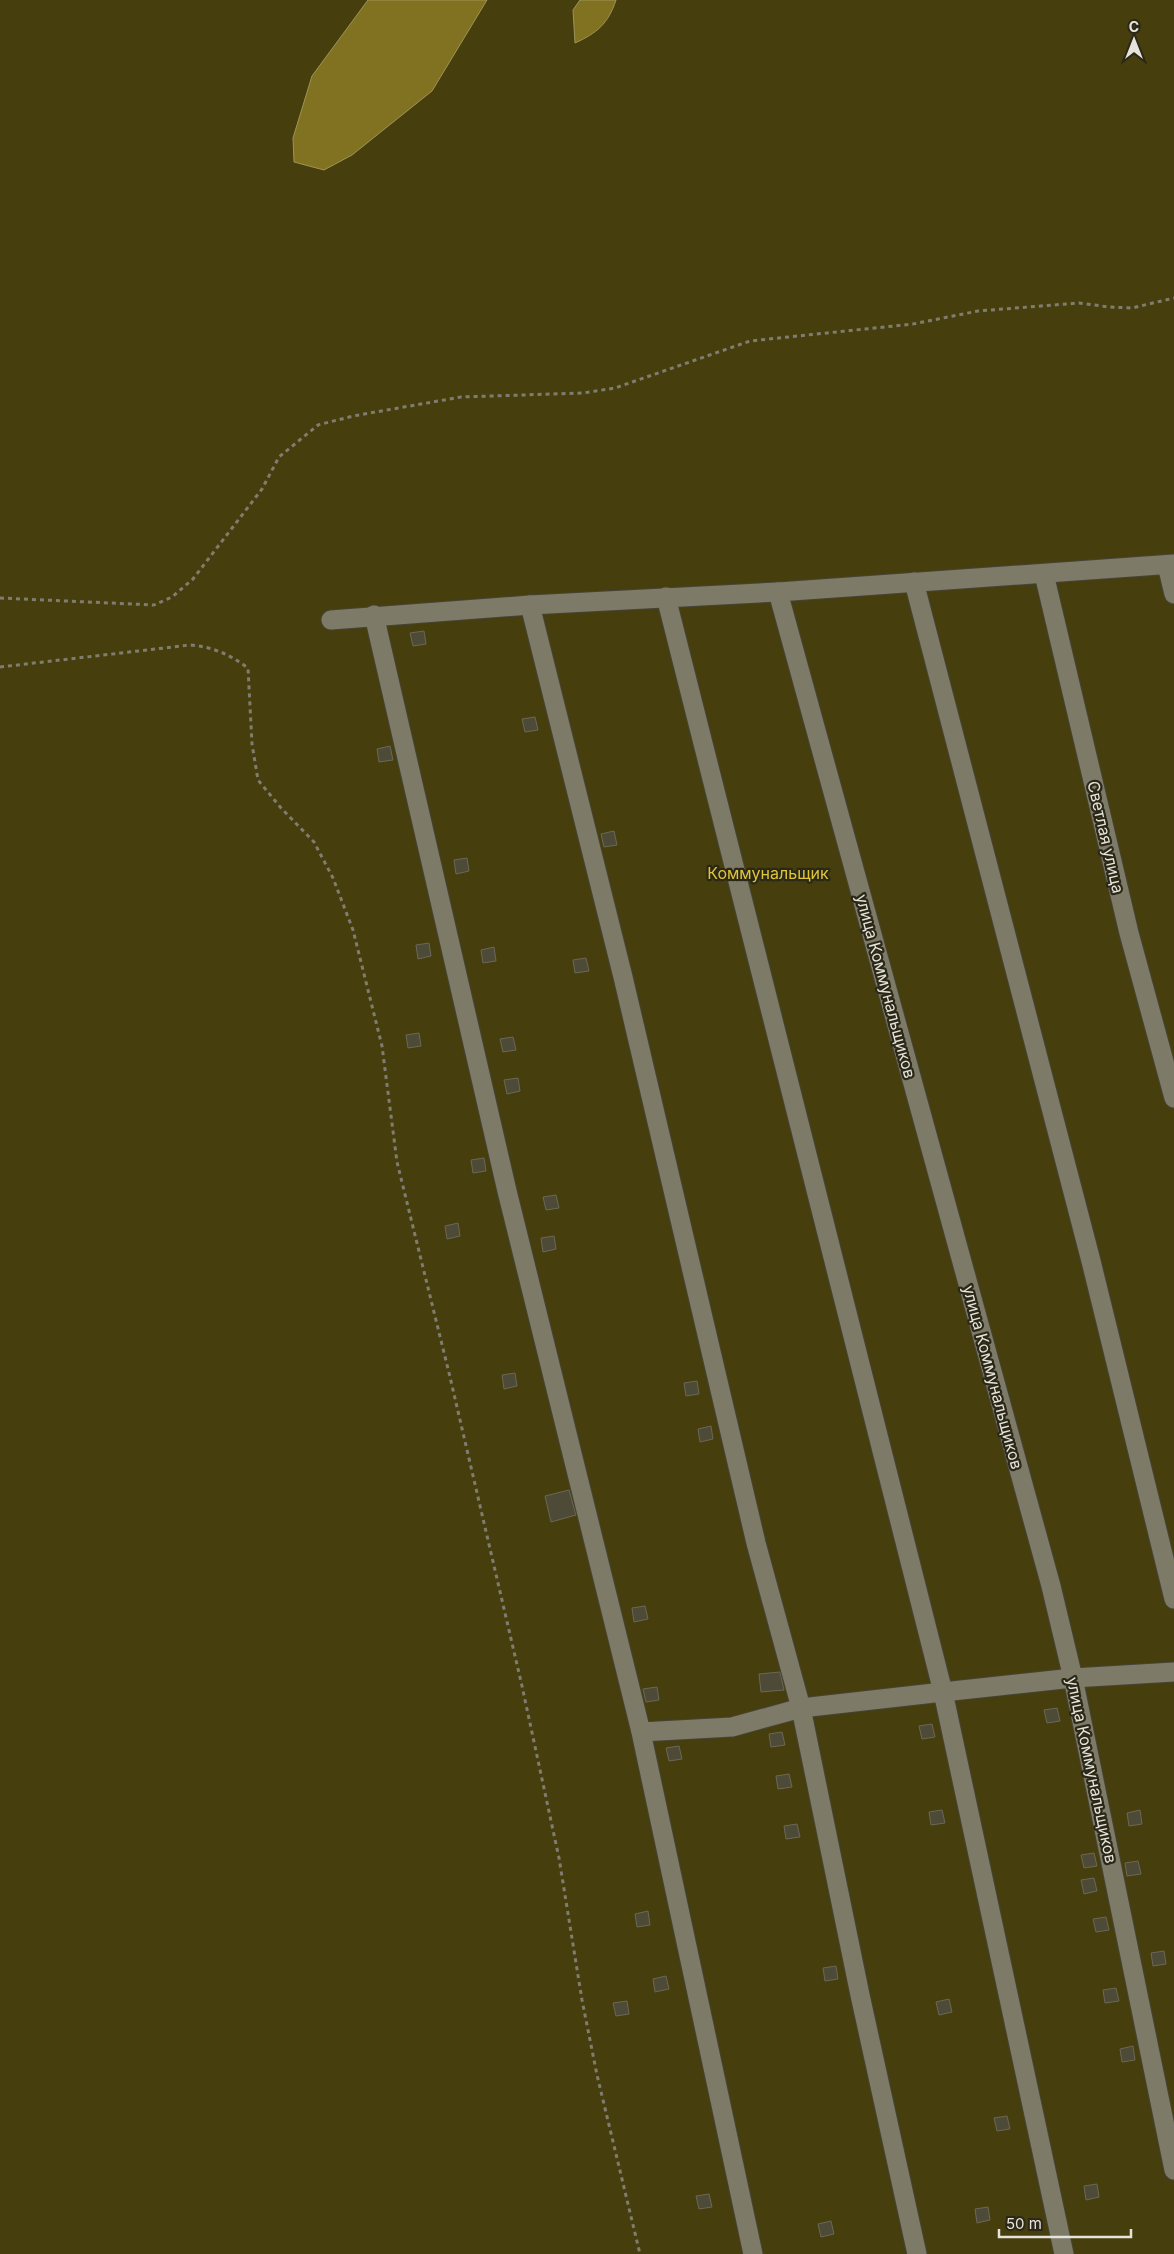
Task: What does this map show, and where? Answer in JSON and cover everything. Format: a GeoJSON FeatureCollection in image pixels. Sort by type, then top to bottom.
{"type":"FeatureCollection","features":[{"type":"Feature","properties":{"kind":"street"},"geometry":{"type":"LineString","coordinates":[[332,620],[374,615],[778,592],[1170,564],[1174,594]]}},
{"type":"Feature","properties":{"kind":"street","name":"Светлая улица"},"geometry":{"type":"LineString","coordinates":[[1044,574],[1129,933],[1174,1098]]}},
{"type":"Feature","properties":{"kind":"street"},"geometry":{"type":"LineString","coordinates":[[914,582],[1091,1261],[1174,1599]]}},
{"type":"Feature","properties":{"kind":"street","name":"улица Коммунальщиков"},"geometry":{"type":"LineString","coordinates":[[778,592],[1051,1586],[1073,1678],[1174,2170]]}},
{"type":"Feature","properties":{"kind":"street"},"geometry":{"type":"LineString","coordinates":[[666,597],[943,1692],[1064,2254]]}},
{"type":"Feature","properties":{"kind":"street"},"geometry":{"type":"LineString","coordinates":[[530,605],[623,977],[756,1543],[801,1708],[860,1995],[917,2254]]}},
{"type":"Feature","properties":{"kind":"street"},"geometry":{"type":"LineString","coordinates":[[374,615],[507,1191],[641,1732],[753,2254]]}},
{"type":"Feature","properties":{"kind":"street"},"geometry":{"type":"LineString","coordinates":[[641,1732],[732,1727],[801,1708],[943,1692],[1073,1678],[1174,1672]]}},
{"type":"Feature","properties":{"kind":"path"},"geometry":{"type":"LineString","coordinates":[[0,598],[154,605],[172,597],[193,579],[224,540],[262,490],[279,458],[318,425],[353,416],[461,397],[584,394],[615,388],[750,341],[913,324],[978,311],[1079,303],[1132,308],[1174,298]]}},
{"type":"Feature","properties":{"kind":"path"},"geometry":{"type":"LineString","coordinates":[[0,667],[190,645],[211,647],[233,656],[248,668],[252,744],[258,780],[281,808],[314,842],[333,878],[353,930],[382,1046],[397,1162],[450,1377],[519,1677],[559,1858],[582,2000],[597,2075],[640,2254]]}},
{"type":"Feature","properties":{"kind":"green space","name":"Коммунальщик"},"geometry":{"type":"Polygon","coordinates":[[[0,0],[1174,0],[1174,2254],[0,2254],[0,0]]]}},
{"type":"Feature","properties":{"kind":"shaded area"},"geometry":{"type":"Polygon","coordinates":[[[368,0],[487,0],[432,91],[352,155],[324,170],[294,162],[293,138],[312,76],[368,0]]]}},
{"type":"Feature","properties":{"kind":"shaded area"},"geometry":{"type":"Polygon","coordinates":[[[580,0],[616,0],[601,27],[575,43],[573,10],[580,0]]]}},
{"type":"Feature","properties":{"kind":"building"},"geometry":{"type":"Polygon","coordinates":[[[424,631],[426,644],[413,646],[410,633],[424,631]]]}},
{"type":"Feature","properties":{"kind":"building"},"geometry":{"type":"Polygon","coordinates":[[[535,717],[538,730],[525,732],[522,719],[535,717]]]}},
{"type":"Feature","properties":{"kind":"building"},"geometry":{"type":"Polygon","coordinates":[[[390,746],[393,760],[379,762],[377,749],[390,746]]]}},
{"type":"Feature","properties":{"kind":"building"},"geometry":{"type":"Polygon","coordinates":[[[614,831],[617,845],[604,847],[601,834],[614,831]]]}},
{"type":"Feature","properties":{"kind":"building"},"geometry":{"type":"Polygon","coordinates":[[[467,858],[469,871],[456,874],[454,860],[467,858]]]}},
{"type":"Feature","properties":{"kind":"building"},"geometry":{"type":"Polygon","coordinates":[[[429,943],[431,956],[418,959],[416,945],[429,943]]]}},
{"type":"Feature","properties":{"kind":"building"},"geometry":{"type":"Polygon","coordinates":[[[494,947],[496,961],[483,963],[481,950],[494,947]]]}},
{"type":"Feature","properties":{"kind":"building"},"geometry":{"type":"Polygon","coordinates":[[[586,958],[589,971],[575,973],[573,960],[586,958]]]}},
{"type":"Feature","properties":{"kind":"building"},"geometry":{"type":"Polygon","coordinates":[[[419,1033],[421,1046],[408,1048],[406,1035],[419,1033]]]}},
{"type":"Feature","properties":{"kind":"building"},"geometry":{"type":"Polygon","coordinates":[[[513,1037],[516,1050],[503,1052],[500,1039],[513,1037]]]}},
{"type":"Feature","properties":{"kind":"building"},"geometry":{"type":"Polygon","coordinates":[[[518,1078],[520,1091],[507,1094],[504,1080],[518,1078]]]}},
{"type":"Feature","properties":{"kind":"building"},"geometry":{"type":"Polygon","coordinates":[[[484,1158],[486,1171],[473,1173],[471,1160],[484,1158]]]}},
{"type":"Feature","properties":{"kind":"building"},"geometry":{"type":"Polygon","coordinates":[[[556,1195],[559,1208],[546,1210],[543,1197],[556,1195]]]}},
{"type":"Feature","properties":{"kind":"building"},"geometry":{"type":"Polygon","coordinates":[[[458,1223],[460,1236],[447,1239],[445,1226],[458,1223]]]}},
{"type":"Feature","properties":{"kind":"building"},"geometry":{"type":"Polygon","coordinates":[[[554,1236],[556,1249],[543,1252],[541,1238],[554,1236]]]}},
{"type":"Feature","properties":{"kind":"building"},"geometry":{"type":"Polygon","coordinates":[[[515,1373],[517,1386],[504,1389],[502,1375],[515,1373]]]}},
{"type":"Feature","properties":{"kind":"building"},"geometry":{"type":"Polygon","coordinates":[[[697,1381],[699,1394],[686,1396],[684,1383],[697,1381]]]}},
{"type":"Feature","properties":{"kind":"building"},"geometry":{"type":"Polygon","coordinates":[[[711,1426],[713,1439],[700,1442],[698,1429],[711,1426]]]}},
{"type":"Feature","properties":{"kind":"building"},"geometry":{"type":"Polygon","coordinates":[[[569,1490],[576,1515],[551,1522],[545,1496],[569,1490]]]}},
{"type":"Feature","properties":{"kind":"building"},"geometry":{"type":"Polygon","coordinates":[[[645,1606],[648,1619],[634,1622],[632,1608],[645,1606]]]}},
{"type":"Feature","properties":{"kind":"building"},"geometry":{"type":"Polygon","coordinates":[[[780,1672],[784,1690],[761,1692],[759,1674],[780,1672]]]}},
{"type":"Feature","properties":{"kind":"building"},"geometry":{"type":"Polygon","coordinates":[[[657,1687],[659,1700],[646,1702],[643,1689],[657,1687]]]}},
{"type":"Feature","properties":{"kind":"building"},"geometry":{"type":"Polygon","coordinates":[[[1057,1708],[1060,1721],[1047,1723],[1044,1710],[1057,1708]]]}},
{"type":"Feature","properties":{"kind":"building"},"geometry":{"type":"Polygon","coordinates":[[[932,1724],[935,1737],[922,1739],[919,1726],[932,1724]]]}},
{"type":"Feature","properties":{"kind":"building"},"geometry":{"type":"Polygon","coordinates":[[[782,1732],[785,1745],[771,1747],[769,1734],[782,1732]]]}},
{"type":"Feature","properties":{"kind":"building"},"geometry":{"type":"Polygon","coordinates":[[[679,1746],[682,1759],[669,1761],[666,1748],[679,1746]]]}},
{"type":"Feature","properties":{"kind":"building"},"geometry":{"type":"Polygon","coordinates":[[[789,1774],[792,1787],[778,1789],[776,1776],[789,1774]]]}},
{"type":"Feature","properties":{"kind":"building"},"geometry":{"type":"Polygon","coordinates":[[[942,1810],[945,1823],[931,1825],[929,1812],[942,1810]]]}},
{"type":"Feature","properties":{"kind":"building"},"geometry":{"type":"Polygon","coordinates":[[[1140,1810],[1142,1824],[1129,1826],[1127,1813],[1140,1810]]]}},
{"type":"Feature","properties":{"kind":"building"},"geometry":{"type":"Polygon","coordinates":[[[797,1824],[800,1837],[786,1839],[784,1826],[797,1824]]]}},
{"type":"Feature","properties":{"kind":"building"},"geometry":{"type":"Polygon","coordinates":[[[1094,1853],[1097,1866],[1084,1868],[1081,1855],[1094,1853]]]}},
{"type":"Feature","properties":{"kind":"building"},"geometry":{"type":"Polygon","coordinates":[[[1138,1861],[1141,1874],[1127,1876],[1125,1863],[1138,1861]]]}},
{"type":"Feature","properties":{"kind":"building"},"geometry":{"type":"Polygon","coordinates":[[[1094,1878],[1097,1891],[1084,1894],[1081,1880],[1094,1878]]]}},
{"type":"Feature","properties":{"kind":"building"},"geometry":{"type":"Polygon","coordinates":[[[648,1911],[650,1925],[637,1927],[635,1914],[648,1911]]]}},
{"type":"Feature","properties":{"kind":"building"},"geometry":{"type":"Polygon","coordinates":[[[1106,1917],[1109,1930],[1096,1932],[1093,1919],[1106,1917]]]}},
{"type":"Feature","properties":{"kind":"building"},"geometry":{"type":"Polygon","coordinates":[[[1164,1951],[1166,1964],[1153,1966],[1151,1953],[1164,1951]]]}},
{"type":"Feature","properties":{"kind":"building"},"geometry":{"type":"Polygon","coordinates":[[[836,1966],[838,1979],[825,1981],[823,1968],[836,1966]]]}},
{"type":"Feature","properties":{"kind":"building"},"geometry":{"type":"Polygon","coordinates":[[[666,1976],[669,1989],[655,1992],[653,1979],[666,1976]]]}},
{"type":"Feature","properties":{"kind":"building"},"geometry":{"type":"Polygon","coordinates":[[[1116,1988],[1119,2001],[1105,2003],[1103,1990],[1116,1988]]]}},
{"type":"Feature","properties":{"kind":"building"},"geometry":{"type":"Polygon","coordinates":[[[949,1999],[952,2012],[939,2015],[936,2002],[949,1999]]]}},
{"type":"Feature","properties":{"kind":"building"},"geometry":{"type":"Polygon","coordinates":[[[627,2001],[629,2014],[616,2016],[613,2003],[627,2001]]]}},
{"type":"Feature","properties":{"kind":"building"},"geometry":{"type":"Polygon","coordinates":[[[1133,2046],[1135,2060],[1122,2062],[1120,2049],[1133,2046]]]}},
{"type":"Feature","properties":{"kind":"building"},"geometry":{"type":"Polygon","coordinates":[[[1007,2116],[1010,2129],[997,2131],[994,2118],[1007,2116]]]}},
{"type":"Feature","properties":{"kind":"building"},"geometry":{"type":"Polygon","coordinates":[[[1097,2184],[1099,2197],[1086,2200],[1084,2186],[1097,2184]]]}},
{"type":"Feature","properties":{"kind":"building"},"geometry":{"type":"Polygon","coordinates":[[[709,2194],[712,2207],[699,2209],[696,2196],[709,2194]]]}},
{"type":"Feature","properties":{"kind":"building"},"geometry":{"type":"Polygon","coordinates":[[[988,2207],[990,2220],[977,2223],[975,2209],[988,2207]]]}},
{"type":"Feature","properties":{"kind":"building"},"geometry":{"type":"Polygon","coordinates":[[[831,2221],[834,2234],[821,2237],[818,2224],[831,2221]]]}}]}
